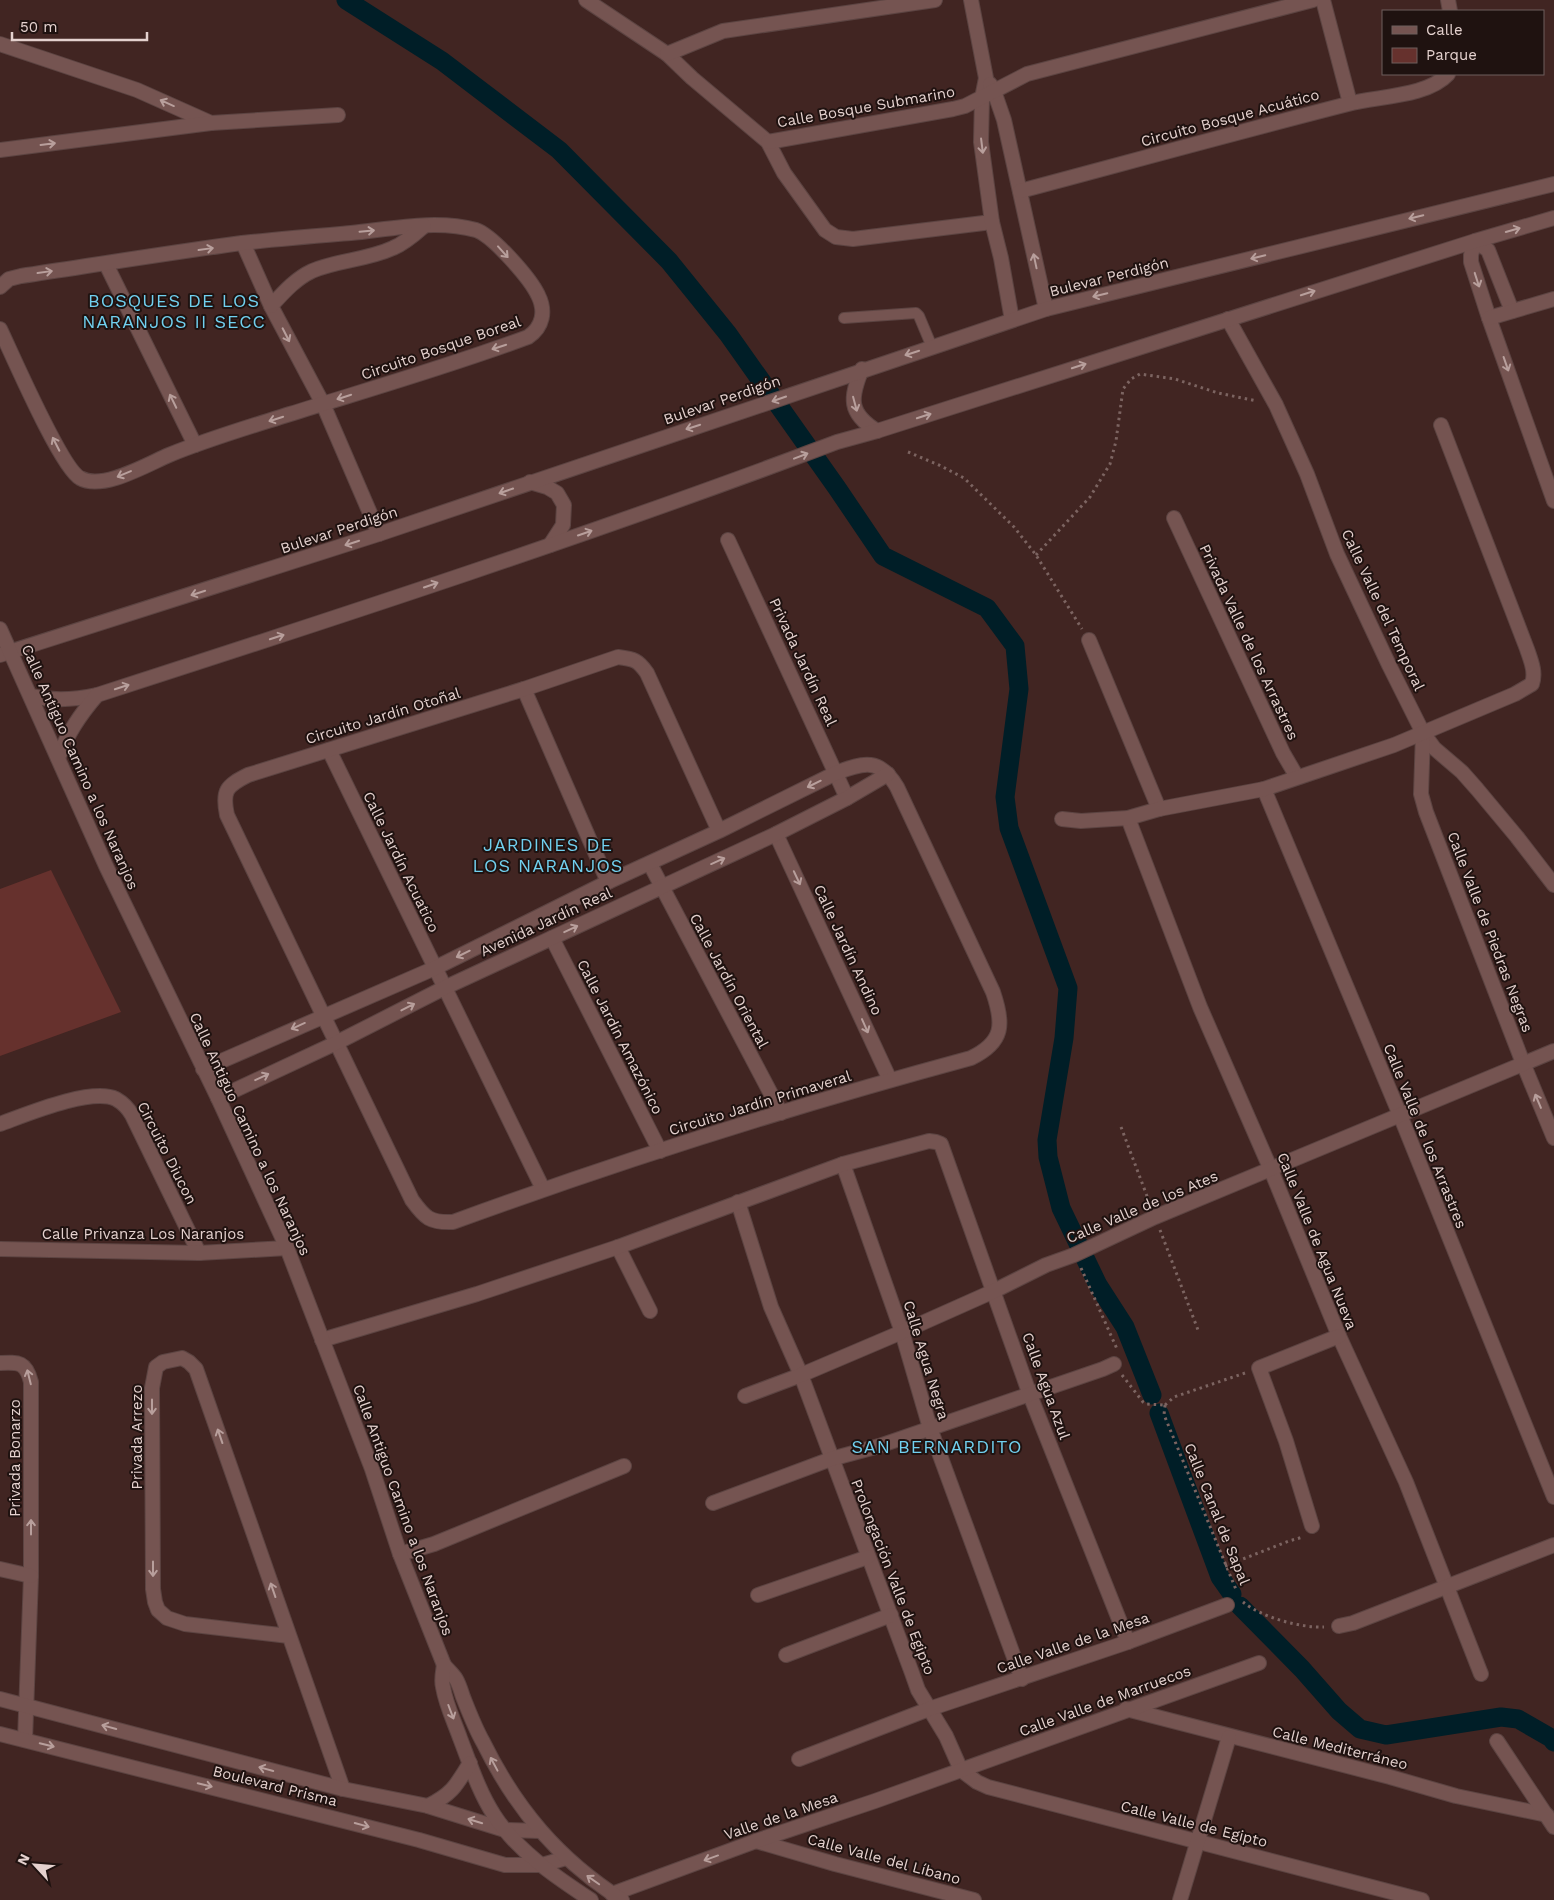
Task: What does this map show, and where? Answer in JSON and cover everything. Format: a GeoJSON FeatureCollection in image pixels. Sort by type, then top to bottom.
{"type":"FeatureCollection","features":[{"type":"Feature","properties":{"kind":"street"},"geometry":{"type":"LineString","coordinates":[[586,0],[667,54],[692,78],[768,142],[784,173],[815,218],[825,230],[836,237],[853,239],[992,222]]}},
{"type":"Feature","properties":{"kind":"street"},"geometry":{"type":"LineString","coordinates":[[667,54],[723,31],[934,0]]}},
{"type":"Feature","properties":{"kind":"street"},"geometry":{"type":"LineString","coordinates":[[971,0],[988,94],[981,142],[992,222],[1001,258],[1012,320]]}},
{"type":"Feature","properties":{"kind":"street","name":"Calle Bosque Submarino"},"geometry":{"type":"LineString","coordinates":[[768,142],[965,106],[1027,74],[1055,65],[1313,0]]}},
{"type":"Feature","properties":{"kind":"street"},"geometry":{"type":"LineString","coordinates":[[1323,0],[1350,103]]}},
{"type":"Feature","properties":{"kind":"street"},"geometry":{"type":"LineString","coordinates":[[0,44],[136,90],[212,123]]}},
{"type":"Feature","properties":{"kind":"street","name":"Circuito Bosque Acuático"},"geometry":{"type":"LineString","coordinates":[[1020,191],[1350,103],[1416,90],[1436,84],[1447,75]]}},
{"type":"Feature","properties":{"kind":"street"},"geometry":{"type":"LineString","coordinates":[[988,94],[1004,120],[1046,309]]}},
{"type":"Feature","properties":{"kind":"street"},"geometry":{"type":"LineString","coordinates":[[0,150],[212,123],[338,115]]}},
{"type":"Feature","properties":{"kind":"street","name":"Bulevar Perdigón"},"geometry":{"type":"LineString","coordinates":[[5,654],[379,534],[1046,309],[1554,184]]}},
{"type":"Feature","properties":{"kind":"street"},"geometry":{"type":"LineString","coordinates":[[31,696],[50,700],[97,696],[550,545],[837,442],[877,431],[1475,240],[1554,218]]}},
{"type":"Feature","properties":{"kind":"street"},"geometry":{"type":"LineString","coordinates":[[271,306],[297,280],[312,272],[394,248],[405,242],[424,226]]}},
{"type":"Feature","properties":{"kind":"street","name":"Circuito Bosque Boreal"},"geometry":{"type":"LineString","coordinates":[[0,287],[9,280],[21,276],[243,243],[424,226],[463,228],[477,231],[492,240],[531,282],[539,296],[542,310],[541,325],[536,332],[513,343],[195,445],[112,479],[98,482],[86,481],[78,477],[70,469],[57,447],[0,329]]}},
{"type":"Feature","properties":{"kind":"street"},"geometry":{"type":"LineString","coordinates":[[1475,240],[1488,250],[1512,310]]}},
{"type":"Feature","properties":{"kind":"street"},"geometry":{"type":"LineString","coordinates":[[1475,240],[1471,262],[1554,501]]}},
{"type":"Feature","properties":{"kind":"street"},"geometry":{"type":"LineString","coordinates":[[243,243],[271,306],[323,404],[379,534]]}},
{"type":"Feature","properties":{"kind":"street"},"geometry":{"type":"LineString","coordinates":[[106,264],[195,445]]}},
{"type":"Feature","properties":{"kind":"street"},"geometry":{"type":"LineString","coordinates":[[1489,318],[1554,299]]}},
{"type":"Feature","properties":{"kind":"street","name":"Calle Valle del Temporal"},"geometry":{"type":"LineString","coordinates":[[1228,318],[1276,404],[1307,474],[1337,554],[1389,666],[1423,733],[1434,748],[1462,772],[1477,789],[1554,885]]}},
{"type":"Feature","properties":{"kind":"street"},"geometry":{"type":"LineString","coordinates":[[862,370],[852,399],[858,414],[866,424],[877,431]]}},
{"type":"Feature","properties":{"kind":"street"},"geometry":{"type":"LineString","coordinates":[[1062,819],[1128,818],[1159,809],[1264,789],[1394,745],[1515,694],[1532,684],[1534,678],[1533,666],[1441,425]]}},
{"type":"Feature","properties":{"kind":"street"},"geometry":{"type":"LineString","coordinates":[[530,482],[547,487],[557,493],[564,505],[563,525],[550,545]]}},
{"type":"Feature","properties":{"kind":"street","name":"Privada Valle de los Arrastres"},"geometry":{"type":"LineString","coordinates":[[1174,518],[1283,753],[1297,777]]}},
{"type":"Feature","properties":{"kind":"street","name":"Privada Jardín Real"},"geometry":{"type":"LineString","coordinates":[[728,540],[847,798]]}},
{"type":"Feature","properties":{"kind":"street","name":"Calle Antiguo Camino a los Naranjos"},"geometry":{"type":"LineString","coordinates":[[0,629],[5,654],[31,696],[118,892],[218,1098],[287,1248],[372,1469],[400,1554],[444,1665],[456,1679],[481,1740],[508,1790],[540,1831],[566,1858]]}},
{"type":"Feature","properties":{"kind":"street"},"geometry":{"type":"LineString","coordinates":[[1089,640],[1159,809]]}},
{"type":"Feature","properties":{"kind":"street","name":"Circuito Jardín Otoñal"},"geometry":{"type":"LineString","coordinates":[[336,1043],[227,815],[224,798],[228,787],[248,775],[524,689],[618,657],[630,658],[639,662],[647,673],[719,831]]}},
{"type":"Feature","properties":{"kind":"street"},"geometry":{"type":"LineString","coordinates":[[524,689],[608,882]]}},
{"type":"Feature","properties":{"kind":"street"},"geometry":{"type":"LineString","coordinates":[[58,758],[77,719],[97,696]]}},
{"type":"Feature","properties":{"kind":"street","name":"Calle Valle de Piedras Negras"},"geometry":{"type":"LineString","coordinates":[[1423,733],[1421,794],[1426,812],[1554,1138]]}},
{"type":"Feature","properties":{"kind":"street","name":"Calle Jardín Acuatico"},"geometry":{"type":"LineString","coordinates":[[329,750],[543,1189]]}},
{"type":"Feature","properties":{"kind":"street","name":"Avenida Jardín Real"},"geometry":{"type":"LineString","coordinates":[[203,1069],[435,968],[608,882],[719,831],[836,772],[859,765],[876,765]]}},
{"type":"Feature","properties":{"kind":"street","name":"Circuito Jardín Primaveral"},"geometry":{"type":"LineString","coordinates":[[336,1043],[412,1200],[422,1213],[431,1220],[440,1222],[453,1222],[543,1189],[781,1112],[971,1058],[984,1052],[993,1043],[1000,1029],[1000,1010],[897,787],[888,774],[876,765]]}},
{"type":"Feature","properties":{"kind":"street","name":"Avenida Jardín Real"},"geometry":{"type":"LineString","coordinates":[[218,1098],[336,1043],[444,988],[776,834],[847,798],[888,774]]}},
{"type":"Feature","properties":{"kind":"street","name":"Calle Valle de los Arrastres"},"geometry":{"type":"LineString","coordinates":[[1264,789],[1400,1115],[1554,1497]]}},
{"type":"Feature","properties":{"kind":"street","name":"Calle Valle de Agua Nueva"},"geometry":{"type":"LineString","coordinates":[[1128,818],[1200,1007],[1271,1170],[1339,1336],[1406,1482],[1482,1674]]}},
{"type":"Feature","properties":{"kind":"street","name":"Calle Jardín Andino"},"geometry":{"type":"LineString","coordinates":[[776,834],[890,1080]]}},
{"type":"Feature","properties":{"kind":"street","name":"Calle Jardín Oriental"},"geometry":{"type":"LineString","coordinates":[[650,864],[781,1112]]}},
{"type":"Feature","properties":{"kind":"street","name":"Calle Jardín Amazónico"},"geometry":{"type":"LineString","coordinates":[[552,938],[660,1151]]}},
{"type":"Feature","properties":{"kind":"street","name":"Calle Valle de los Ates"},"geometry":{"type":"LineString","coordinates":[[745,1396],[801,1375],[902,1332],[1155,1217],[1554,1051]]}},
{"type":"Feature","properties":{"kind":"street","name":"Circuito Diucon"},"geometry":{"type":"LineString","coordinates":[[0,1124],[58,1104],[100,1096],[114,1098],[127,1107],[132,1115],[200,1253]]}},
{"type":"Feature","properties":{"kind":"street","name":"Calle Agua Azul"},"geometry":{"type":"LineString","coordinates":[[843,1164],[929,1141],[941,1144],[1030,1395],[1128,1642]]}},
{"type":"Feature","properties":{"kind":"street"},"geometry":{"type":"LineString","coordinates":[[322,1340],[477,1294],[618,1247],[843,1164]]}},
{"type":"Feature","properties":{"kind":"street","name":"Calle Agua Negra"},"geometry":{"type":"LineString","coordinates":[[843,1164],[902,1332],[930,1428],[1022,1679]]}},
{"type":"Feature","properties":{"kind":"street","name":"Prolongación Valle de Egipto"},"geometry":{"type":"LineString","coordinates":[[738,1202],[771,1307],[801,1375],[918,1690],[946,1736],[961,1770]]}},
{"type":"Feature","properties":{"kind":"street"},"geometry":{"type":"LineString","coordinates":[[618,1247],[650,1311]]}},
{"type":"Feature","properties":{"kind":"street","name":"Calle Privanza Los Naranjos"},"geometry":{"type":"LineString","coordinates":[[0,1249],[200,1253],[287,1248]]}},
{"type":"Feature","properties":{"kind":"street"},"geometry":{"type":"LineString","coordinates":[[1312,1526],[1286,1441],[1260,1368],[1339,1336]]}},
{"type":"Feature","properties":{"kind":"street","name":"Privada Arrezo"},"geometry":{"type":"LineString","coordinates":[[289,1636],[185,1624],[166,1618],[158,1610],[153,1588],[152,1388],[156,1368],[163,1362],[182,1358],[196,1369],[343,1789]]}},
{"type":"Feature","properties":{"kind":"street","name":"Privada Bonarzo"},"geometry":{"type":"LineString","coordinates":[[0,1363],[14,1362],[25,1366],[29,1371],[31,1382],[31,1576],[25,1740]]}},
{"type":"Feature","properties":{"kind":"street"},"geometry":{"type":"LineString","coordinates":[[713,1503],[831,1459],[1030,1395],[1114,1364]]}},
{"type":"Feature","properties":{"kind":"street"},"geometry":{"type":"LineString","coordinates":[[400,1554],[434,1544],[624,1466]]}},
{"type":"Feature","properties":{"kind":"street"},"geometry":{"type":"LineString","coordinates":[[1340,1626],[1353,1623],[1554,1545]]}},
{"type":"Feature","properties":{"kind":"street"},"geometry":{"type":"LineString","coordinates":[[758,1595],[868,1557]]}},
{"type":"Feature","properties":{"kind":"street"},"geometry":{"type":"LineString","coordinates":[[0,1569],[31,1576]]}},
{"type":"Feature","properties":{"kind":"street","name":"Calle Valle de la Mesa"},"geometry":{"type":"LineString","coordinates":[[799,1759],[929,1709],[1022,1679],[1227,1605]]}},
{"type":"Feature","properties":{"kind":"street"},"geometry":{"type":"LineString","coordinates":[[786,1655],[891,1615]]}},
{"type":"Feature","properties":{"kind":"street","name":"Calle Valle de Marruecos"},"geometry":{"type":"LineString","coordinates":[[961,1770],[1259,1663]]}},
{"type":"Feature","properties":{"kind":"street","name":"Calle Antiguo Camino a los Naranjos"},"geometry":{"type":"LineString","coordinates":[[444,1665],[442,1686],[470,1763],[490,1807],[505,1830],[542,1865]]}},
{"type":"Feature","properties":{"kind":"street","name":"Boulevard Prisma"},"geometry":{"type":"LineString","coordinates":[[0,1699],[343,1789],[428,1806],[505,1830],[540,1831]]}},
{"type":"Feature","properties":{"kind":"street","name":"Calle Mediterráneo"},"geometry":{"type":"LineString","coordinates":[[1126,1710],[1362,1770],[1550,1821]]}},
{"type":"Feature","properties":{"kind":"street","name":"Boulevard Prisma"},"geometry":{"type":"LineString","coordinates":[[0,1734],[384,1831],[505,1864],[542,1865],[566,1858]]}},
{"type":"Feature","properties":{"kind":"street"},"geometry":{"type":"LineString","coordinates":[[1180,1900],[1229,1737]]}},
{"type":"Feature","properties":{"kind":"street"},"geometry":{"type":"LineString","coordinates":[[1497,1741],[1550,1821]]}},
{"type":"Feature","properties":{"kind":"street"},"geometry":{"type":"LineString","coordinates":[[428,1806],[443,1799],[452,1791],[470,1763]]}},
{"type":"Feature","properties":{"kind":"street","name":"Valle de la Mesa"},"geometry":{"type":"LineString","coordinates":[[617,1897],[756,1841],[961,1770]]}},
{"type":"Feature","properties":{"kind":"street","name":"Calle Valle de Egipto"},"geometry":{"type":"LineString","coordinates":[[961,1770],[977,1782],[988,1787],[1422,1900]]}},
{"type":"Feature","properties":{"kind":"street","name":"Calle Valle del Líbano"},"geometry":{"type":"LineString","coordinates":[[756,1841],[835,1864],[974,1900]]}},
{"type":"Feature","properties":{"kind":"street"},"geometry":{"type":"LineString","coordinates":[[566,1858],[587,1876],[617,1897]]}},
{"type":"Feature","properties":{"kind":"street"},"geometry":{"type":"LineString","coordinates":[[542,1865],[591,1900]]}},
{"type":"Feature","properties":{"kind":"lane"},"geometry":{"type":"LineString","coordinates":[[844,318],[916,314],[919,316],[932,347]]}},
{"type":"Feature","properties":{"kind":"path"},"geometry":{"type":"LineString","coordinates":[[1036,555],[1090,497],[1110,464],[1116,441],[1124,389],[1131,379],[1140,374],[1175,379],[1218,393],[1276,404]]}},
{"type":"Feature","properties":{"kind":"path"},"geometry":{"type":"LineString","coordinates":[[908,452],[964,478],[1014,527],[1059,589],[1089,640]]}},
{"type":"Feature","properties":{"kind":"path"},"geometry":{"type":"LineString","coordinates":[[1074,1255],[1116,1345],[1117,1355],[1114,1364],[1146,1404],[1165,1405],[1174,1397],[1260,1368]]}},
{"type":"Feature","properties":{"kind":"path","name":"Calle Canal de Sapal"},"geometry":{"type":"LineString","coordinates":[[1165,1405],[1164,1415],[1239,1596],[1251,1609],[1298,1624],[1319,1627],[1340,1626]]}},
{"type":"Feature","properties":{"kind":"path"},"geometry":{"type":"LineString","coordinates":[[1225,1566],[1304,1537],[1312,1526]]}},
{"type":"Feature","properties":{"kind":"green space"},"geometry":{"type":"Polygon","coordinates":[[[51,870],[121,1012],[0,1056],[0,889],[51,870]]]}},
{"type":"Feature","properties":{"kind":"waterway"},"geometry":{"type":"LineString","coordinates":[[346,0],[442,61],[559,150],[669,261],[728,334],[883,556],[987,608],[1015,646],[1019,689],[1005,797],[1009,828],[1068,988],[1064,1038],[1047,1140],[1048,1157],[1061,1208],[1098,1285],[1125,1327],[1152,1395]]}},
{"type":"Feature","properties":{"kind":"waterway"},"geometry":{"type":"LineString","coordinates":[[1159,1413],[1220,1577],[1232,1594]]}},
{"type":"Feature","properties":{"kind":"waterway"},"geometry":{"type":"LineString","coordinates":[[1240,1606],[1302,1669],[1339,1711],[1360,1729],[1386,1735],[1501,1717],[1518,1719],[1551,1738],[1554,1742]]}},
{"type":"Feature","properties":{"kind":"district","name":"BOSQUES DE LOS NARANJOS II SECC"},"geometry":{"type":"Point","coordinates":[174,310]}},
{"type":"Feature","properties":{"kind":"district","name":"JARDINES DE LOS NARANJOS"},"geometry":{"type":"Point","coordinates":[548,854]}},
{"type":"Feature","properties":{"kind":"district","name":"SAN BERNARDITO"},"geometry":{"type":"Point","coordinates":[937,1446]}}]}
